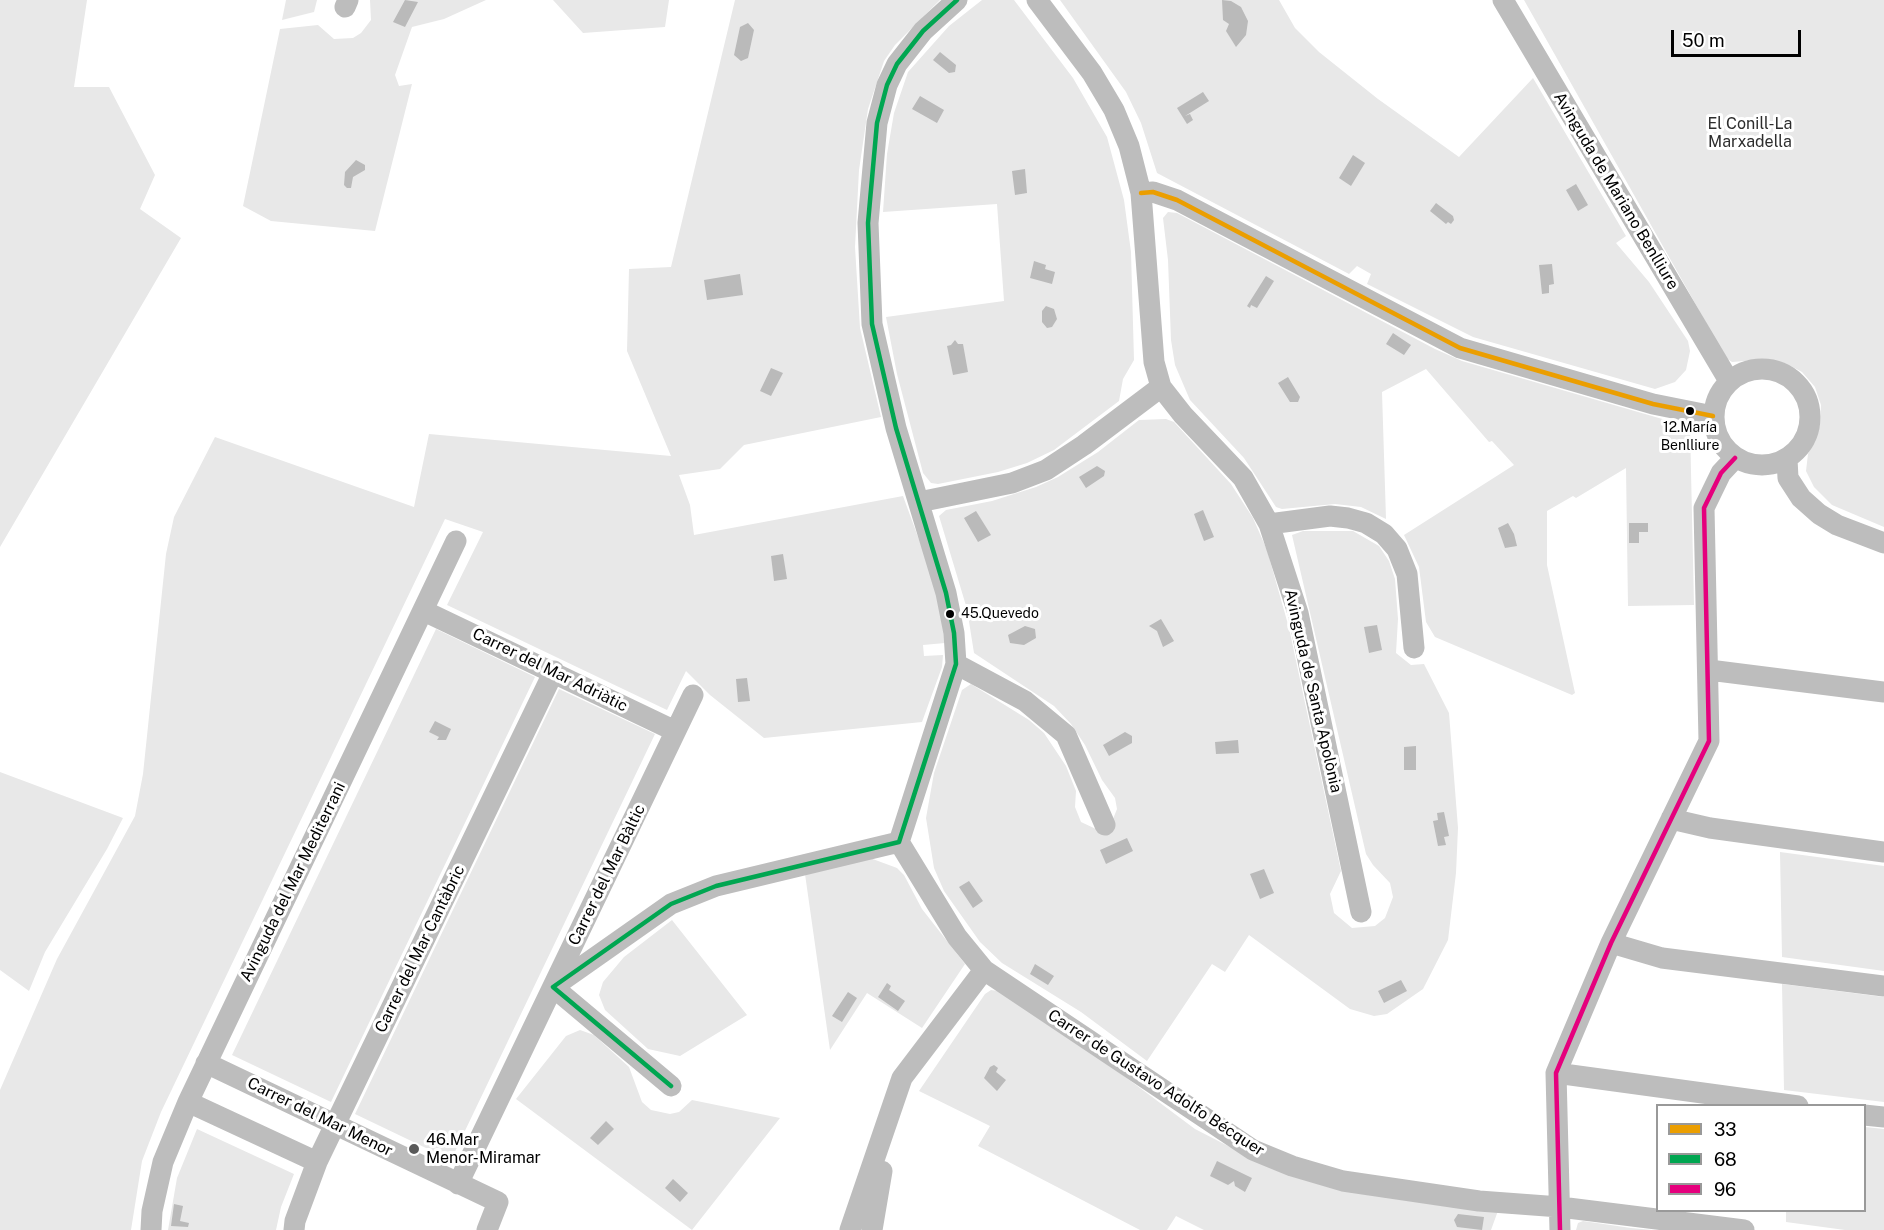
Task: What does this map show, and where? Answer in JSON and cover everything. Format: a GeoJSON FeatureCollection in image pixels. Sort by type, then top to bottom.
{"type":"FeatureCollection","features":[{"type":"Feature","properties":{"kind":"street"},"geometry":{"type":"LineString","coordinates":[[671,1086],[553,987],[672,904],[716,886],[899,843],[956,664],[954,633],[946,594],[896,428],[872,324],[868,264],[871,170],[877,123],[887,85],[897,64],[923,31],[957,0]]}},
{"type":"Feature","properties":{"kind":"street","name":"Avinguda de Santa Apolònia"},"geometry":{"type":"LineString","coordinates":[[1037,0],[1092,74],[1114,110],[1129,146],[1141,193],[1154,362],[1161,387],[1183,415],[1243,478],[1269,524],[1298,613],[1361,912]]}},
{"type":"Feature","properties":{"kind":"street","name":"Avinguda de Mariano Benlliure"},"geometry":{"type":"LineString","coordinates":[[1503,0],[1729,381]]}},
{"type":"Feature","properties":{"kind":"street"},"geometry":{"type":"LineString","coordinates":[[1141,193],[1153,192],[1177,200],[1460,348],[1653,404],[1713,416]]}},
{"type":"Feature","properties":{"kind":"street"},"geometry":{"type":"LineString","coordinates":[[1758,369],[1774,370],[1789,377],[1801,388],[1808,402],[1810,418],[1807,434],[1799,448],[1787,459],[1761,466],[1735,458],[1723,446],[1716,432],[1713,416],[1716,403],[1729,381],[1743,372],[1758,369]]}},
{"type":"Feature","properties":{"kind":"street"},"geometry":{"type":"LineString","coordinates":[[919,502],[1012,483],[1046,470],[1084,445],[1161,387]]}},
{"type":"Feature","properties":{"kind":"street"},"geometry":{"type":"LineString","coordinates":[[1560,1230],[1556,1073],[1611,942],[1709,741],[1704,508],[1721,473],[1735,458]]}},
{"type":"Feature","properties":{"kind":"street"},"geometry":{"type":"LineString","coordinates":[[1787,459],[1788,478],[1801,498],[1819,514],[1838,525],[1884,543]]}},
{"type":"Feature","properties":{"kind":"street"},"geometry":{"type":"LineString","coordinates":[[1269,524],[1330,516],[1348,518],[1366,524],[1384,534],[1397,549],[1407,574],[1414,648]]}},
{"type":"Feature","properties":{"kind":"street","name":"Avinguda del Mar Mediterrani"},"geometry":{"type":"LineString","coordinates":[[151,1230],[152,1210],[163,1162],[188,1102],[456,541]]}},
{"type":"Feature","properties":{"kind":"street","name":"Carrer del Mar Adriàtic"},"geometry":{"type":"LineString","coordinates":[[424,611],[554,671],[675,731]]}},
{"type":"Feature","properties":{"kind":"street"},"geometry":{"type":"LineString","coordinates":[[956,664],[1025,701],[1066,735],[1105,825]]}},
{"type":"Feature","properties":{"kind":"street"},"geometry":{"type":"LineString","coordinates":[[1709,670],[1884,692]]}},
{"type":"Feature","properties":{"kind":"street","name":"Carrer del Mar Cantàbric"},"geometry":{"type":"LineString","coordinates":[[294,1230],[295,1221],[317,1162],[554,671]]}},
{"type":"Feature","properties":{"kind":"street","name":"Carrer del Mar Bàltic"},"geometry":{"type":"LineString","coordinates":[[458,1184],[693,695]]}},
{"type":"Feature","properties":{"kind":"street"},"geometry":{"type":"LineString","coordinates":[[1671,819],[1710,828],[1884,852]]}},
{"type":"Feature","properties":{"kind":"street","name":"Carrer de Gustavo Adolfo Bécquer"},"geometry":{"type":"LineString","coordinates":[[899,843],[957,937],[984,970],[1253,1150],[1282,1162],[1343,1181],[1479,1201],[1560,1207],[1695,1227],[1744,1230]]}},
{"type":"Feature","properties":{"kind":"street"},"geometry":{"type":"LineString","coordinates":[[1611,942],[1662,957],[1884,986]]}},
{"type":"Feature","properties":{"kind":"street"},"geometry":{"type":"LineString","coordinates":[[850,1230],[892,1115],[902,1078],[984,970]]}},
{"type":"Feature","properties":{"kind":"street","name":"Carrer del Mar Menor"},"geometry":{"type":"LineString","coordinates":[[206,1063],[498,1202],[487,1230]]}},
{"type":"Feature","properties":{"kind":"street"},"geometry":{"type":"LineString","coordinates":[[1556,1073],[1783,1104]]}},
{"type":"Feature","properties":{"kind":"street"},"geometry":{"type":"LineString","coordinates":[[188,1102],[317,1162]]}},
{"type":"Feature","properties":{"kind":"street"},"geometry":{"type":"LineString","coordinates":[[1866,1114],[1884,1117]]}},
{"type":"Feature","properties":{"kind":"street"},"geometry":{"type":"LineString","coordinates":[[872,1230],[892,1115]]}},
{"type":"Feature","properties":{"kind":"green space"},"geometry":{"type":"Polygon","coordinates":[[[0,0],[87,0],[74,87],[109,87],[155,175],[140,209],[181,238],[0,547],[0,0]]]}},
{"type":"Feature","properties":{"kind":"green space"},"geometry":{"type":"Polygon","coordinates":[[[286,0],[317,0],[314,12],[282,20],[286,0]]]}},
{"type":"Feature","properties":{"kind":"green space"},"geometry":{"type":"Polygon","coordinates":[[[370,0],[486,0],[444,19],[412,27],[395,75],[399,86],[412,84],[375,231],[271,221],[243,206],[280,29],[318,25],[334,39],[353,38],[361,33],[371,20],[370,0]]]}},
{"type":"Feature","properties":{"kind":"green space"},"geometry":{"type":"Polygon","coordinates":[[[553,0],[669,0],[665,27],[583,33],[553,0]]]}},
{"type":"Feature","properties":{"kind":"green space"},"geometry":{"type":"Polygon","coordinates":[[[735,0],[940,0],[895,45],[884,61],[868,109],[859,170],[855,247],[860,328],[881,417],[744,445],[720,469],[679,475],[690,505],[694,535],[903,496],[929,567],[942,615],[945,643],[923,645],[924,656],[943,655],[942,667],[922,722],[764,738],[710,695],[686,671],[667,710],[447,605],[483,532],[445,519],[161,1112],[142,1161],[131,1230],[0,1230],[0,1090],[57,959],[135,816],[143,774],[166,554],[174,517],[215,437],[414,507],[429,434],[671,456],[627,351],[629,269],[671,267],[735,0]]]}},
{"type":"Feature","properties":{"kind":"green space"},"geometry":{"type":"Polygon","coordinates":[[[982,0],[1014,0],[1073,78],[1107,137],[1124,200],[1131,252],[1134,360],[1123,379],[1119,401],[1054,450],[1027,463],[998,472],[938,484],[931,483],[923,473],[897,374],[886,317],[1004,301],[997,204],[883,212],[887,154],[894,113],[908,72],[949,26],[982,0]]]}},
{"type":"Feature","properties":{"kind":"green space"},"geometry":{"type":"Polygon","coordinates":[[[1060,0],[1279,0],[1295,28],[1319,52],[1378,99],[1459,157],[1533,78],[1626,236],[1616,243],[1649,282],[1688,341],[1690,351],[1686,370],[1675,382],[1655,389],[1473,337],[1367,284],[1371,274],[1357,266],[1349,274],[1157,173],[1141,123],[1126,92],[1060,0]]]}},
{"type":"Feature","properties":{"kind":"green space","name":"El Conill-La Marxadella"},"geometry":{"type":"Polygon","coordinates":[[[1524,0],[1884,0],[1884,527],[1832,505],[1814,487],[1806,471],[1808,454],[1820,425],[1821,405],[1815,387],[1802,372],[1785,363],[1768,359],[1732,362],[1726,358],[1524,0]]]}},
{"type":"Feature","properties":{"kind":"green space"},"geometry":{"type":"Polygon","coordinates":[[[1168,212],[1177,213],[1462,361],[1690,427],[1694,605],[1628,606],[1626,468],[1576,498],[1573,496],[1547,511],[1547,565],[1575,693],[1572,695],[1435,637],[1426,622],[1419,567],[1404,535],[1514,465],[1492,441],[1489,442],[1426,369],[1382,392],[1386,519],[1361,507],[1335,504],[1282,509],[1276,507],[1244,458],[1190,400],[1175,365],[1171,340],[1168,260],[1163,218],[1168,212]]]}},
{"type":"Feature","properties":{"kind":"green space"},"geometry":{"type":"Polygon","coordinates":[[[1166,419],[1174,422],[1231,484],[1253,518],[1267,550],[1289,628],[1341,871],[1330,894],[1334,913],[1352,928],[1375,926],[1385,918],[1393,897],[1390,883],[1366,854],[1292,535],[1303,531],[1353,531],[1379,546],[1389,561],[1395,579],[1398,619],[1396,653],[1411,665],[1424,664],[1449,713],[1458,828],[1456,873],[1448,940],[1423,989],[1387,1014],[1374,1016],[1350,1009],[1249,935],[1225,972],[1212,964],[1147,1061],[1081,1012],[1002,963],[980,942],[944,891],[934,868],[926,818],[934,773],[962,690],[971,684],[1029,720],[1044,733],[1066,766],[1076,791],[1075,807],[1081,822],[1096,829],[1113,819],[1117,809],[1115,798],[1102,780],[1085,745],[1071,724],[1054,706],[974,653],[967,609],[939,516],[946,510],[992,501],[1036,487],[1058,477],[1098,452],[1139,420],[1166,419]]]}},
{"type":"Feature","properties":{"kind":"green space"},"geometry":{"type":"Polygon","coordinates":[[[436,629],[535,677],[331,1102],[232,1055],[436,629]]]}},
{"type":"Feature","properties":{"kind":"green space"},"geometry":{"type":"Polygon","coordinates":[[[559,689],[655,734],[451,1160],[355,1114],[559,689]]]}},
{"type":"Feature","properties":{"kind":"green space"},"geometry":{"type":"Polygon","coordinates":[[[0,772],[123,818],[45,952],[29,991],[0,970],[0,772]]]}},
{"type":"Feature","properties":{"kind":"green space"},"geometry":{"type":"Polygon","coordinates":[[[1780,852],[1884,866],[1884,971],[1782,957],[1780,852]]]}},
{"type":"Feature","properties":{"kind":"green space"},"geometry":{"type":"Polygon","coordinates":[[[870,858],[897,868],[904,875],[922,909],[965,964],[922,1028],[867,993],[830,1050],[805,874],[870,858]]]}},
{"type":"Feature","properties":{"kind":"green space"},"geometry":{"type":"Polygon","coordinates":[[[672,920],[747,1015],[680,1056],[648,1049],[605,1010],[599,995],[603,982],[624,957],[672,920]]]}},
{"type":"Feature","properties":{"kind":"green space"},"geometry":{"type":"Polygon","coordinates":[[[1782,984],[1884,997],[1884,1102],[1784,1090],[1782,984]]]}},
{"type":"Feature","properties":{"kind":"green space"},"geometry":{"type":"Polygon","coordinates":[[[991,990],[998,991],[1057,1026],[1195,1129],[1230,1147],[1270,1165],[1499,1208],[1491,1230],[1204,1230],[1176,1216],[1167,1230],[1140,1230],[978,1146],[990,1126],[919,1091],[985,994],[991,990]]]}},
{"type":"Feature","properties":{"kind":"green space"},"geometry":{"type":"Polygon","coordinates":[[[580,1030],[594,1035],[629,1067],[642,1102],[651,1110],[670,1114],[679,1112],[692,1100],[780,1118],[692,1230],[516,1099],[566,1036],[580,1030]]]}},
{"type":"Feature","properties":{"kind":"green space"},"geometry":{"type":"Polygon","coordinates":[[[1866,1127],[1884,1129],[1884,1230],[1845,1230],[1786,1222],[1786,1212],[1866,1212],[1866,1127]]]}},
{"type":"Feature","properties":{"kind":"green space"},"geometry":{"type":"Polygon","coordinates":[[[197,1129],[294,1174],[281,1207],[276,1230],[168,1230],[177,1178],[197,1129]]]}},
{"type":"Feature","properties":{"kind":"green space"},"geometry":{"type":"Polygon","coordinates":[[[1583,1221],[1652,1230],[1576,1230],[1578,1223],[1583,1221]]]}},
{"type":"Feature","properties":{"kind":"shaded area"},"geometry":{"type":"Polygon","coordinates":[[[405,0],[418,2],[405,27],[393,22],[405,0]]]}},
{"type":"Feature","properties":{"kind":"shaded area"},"geometry":{"type":"Polygon","coordinates":[[[1222,0],[1231,1],[1241,7],[1248,21],[1246,35],[1236,47],[1226,31],[1229,24],[1223,20],[1222,0]]]}},
{"type":"Feature","properties":{"kind":"shaded area"},"geometry":{"type":"Polygon","coordinates":[[[748,23],[754,30],[748,58],[741,61],[734,55],[740,27],[748,23]]]}},
{"type":"Feature","properties":{"kind":"shaded area"},"geometry":{"type":"Polygon","coordinates":[[[940,52],[956,65],[955,72],[949,73],[933,60],[940,52]]]}},
{"type":"Feature","properties":{"kind":"shaded area"},"geometry":{"type":"Polygon","coordinates":[[[1203,92],[1209,101],[1185,116],[1190,114],[1193,120],[1187,124],[1177,108],[1203,92]]]}},
{"type":"Feature","properties":{"kind":"shaded area"},"geometry":{"type":"Polygon","coordinates":[[[920,96],[944,110],[937,123],[912,109],[920,96]]]}},
{"type":"Feature","properties":{"kind":"shaded area"},"geometry":{"type":"Polygon","coordinates":[[[1353,155],[1365,163],[1351,186],[1339,178],[1353,155]]]}},
{"type":"Feature","properties":{"kind":"shaded area"},"geometry":{"type":"Polygon","coordinates":[[[356,160],[365,165],[365,170],[353,177],[351,188],[347,188],[344,185],[345,172],[356,160]]]}},
{"type":"Feature","properties":{"kind":"shaded area"},"geometry":{"type":"Polygon","coordinates":[[[1025,169],[1027,193],[1015,195],[1012,171],[1025,169]]]}},
{"type":"Feature","properties":{"kind":"shaded area"},"geometry":{"type":"Polygon","coordinates":[[[1576,184],[1588,205],[1578,211],[1566,190],[1576,184]]]}},
{"type":"Feature","properties":{"kind":"shaded area"},"geometry":{"type":"Polygon","coordinates":[[[1436,203],[1453,216],[1454,220],[1451,224],[1448,222],[1446,224],[1430,211],[1436,203]]]}},
{"type":"Feature","properties":{"kind":"shaded area"},"geometry":{"type":"Polygon","coordinates":[[[1034,261],[1046,265],[1045,269],[1055,272],[1052,284],[1030,278],[1034,261]]]}},
{"type":"Feature","properties":{"kind":"shaded area"},"geometry":{"type":"Polygon","coordinates":[[[1552,264],[1554,284],[1549,285],[1549,293],[1542,294],[1539,265],[1552,264]]]}},
{"type":"Feature","properties":{"kind":"shaded area"},"geometry":{"type":"Polygon","coordinates":[[[740,274],[743,295],[707,300],[704,280],[740,274]]]}},
{"type":"Feature","properties":{"kind":"shaded area"},"geometry":{"type":"Polygon","coordinates":[[[1266,276],[1274,281],[1257,308],[1251,305],[1250,308],[1247,306],[1266,276]]]}},
{"type":"Feature","properties":{"kind":"shaded area"},"geometry":{"type":"Polygon","coordinates":[[[1046,306],[1054,309],[1057,319],[1052,327],[1047,328],[1042,322],[1042,311],[1046,306]]]}},
{"type":"Feature","properties":{"kind":"shaded area"},"geometry":{"type":"Polygon","coordinates":[[[1393,333],[1411,345],[1404,355],[1386,344],[1393,333]]]}},
{"type":"Feature","properties":{"kind":"shaded area"},"geometry":{"type":"Polygon","coordinates":[[[955,340],[958,344],[963,344],[968,372],[953,375],[947,346],[955,340]]]}},
{"type":"Feature","properties":{"kind":"shaded area"},"geometry":{"type":"Polygon","coordinates":[[[771,368],[783,373],[771,396],[760,391],[771,368]]]}},
{"type":"Feature","properties":{"kind":"shaded area"},"geometry":{"type":"Polygon","coordinates":[[[1288,377],[1300,397],[1298,402],[1290,402],[1278,383],[1288,377]]]}},
{"type":"Feature","properties":{"kind":"shaded area"},"geometry":{"type":"Polygon","coordinates":[[[1097,466],[1105,471],[1104,476],[1086,488],[1079,477],[1097,466]]]}},
{"type":"Feature","properties":{"kind":"shaded area"},"geometry":{"type":"Polygon","coordinates":[[[1203,510],[1214,537],[1204,541],[1194,514],[1203,510]]]}},
{"type":"Feature","properties":{"kind":"shaded area"},"geometry":{"type":"Polygon","coordinates":[[[976,511],[991,535],[978,542],[964,518],[976,511]]]}},
{"type":"Feature","properties":{"kind":"shaded area"},"geometry":{"type":"Polygon","coordinates":[[[1508,523],[1517,546],[1505,548],[1498,528],[1508,523]]]}},
{"type":"Feature","properties":{"kind":"shaded area"},"geometry":{"type":"Polygon","coordinates":[[[1629,523],[1648,523],[1648,532],[1639,532],[1639,543],[1629,543],[1629,523]]]}},
{"type":"Feature","properties":{"kind":"shaded area"},"geometry":{"type":"Polygon","coordinates":[[[783,554],[787,579],[774,581],[771,556],[783,554]]]}},
{"type":"Feature","properties":{"kind":"shaded area"},"geometry":{"type":"Polygon","coordinates":[[[1161,619],[1174,641],[1163,647],[1157,631],[1149,626],[1161,619]]]}},
{"type":"Feature","properties":{"kind":"shaded area"},"geometry":{"type":"Polygon","coordinates":[[[1377,625],[1382,650],[1369,653],[1364,627],[1377,625]]]}},
{"type":"Feature","properties":{"kind":"shaded area"},"geometry":{"type":"Polygon","coordinates":[[[1025,626],[1035,629],[1036,638],[1024,645],[1010,643],[1008,635],[1025,626]]]}},
{"type":"Feature","properties":{"kind":"shaded area"},"geometry":{"type":"Polygon","coordinates":[[[747,678],[750,701],[738,702],[736,679],[747,678]]]}},
{"type":"Feature","properties":{"kind":"shaded area"},"geometry":{"type":"Polygon","coordinates":[[[435,721],[451,729],[446,740],[437,740],[439,737],[429,732],[435,721]]]}},
{"type":"Feature","properties":{"kind":"shaded area"},"geometry":{"type":"Polygon","coordinates":[[[1125,732],[1132,736],[1132,743],[1109,756],[1103,745],[1125,732]]]}},
{"type":"Feature","properties":{"kind":"shaded area"},"geometry":{"type":"Polygon","coordinates":[[[1238,740],[1239,753],[1216,754],[1215,742],[1238,740]]]}},
{"type":"Feature","properties":{"kind":"shaded area"},"geometry":{"type":"Polygon","coordinates":[[[1416,746],[1416,770],[1404,770],[1404,747],[1416,746]]]}},
{"type":"Feature","properties":{"kind":"shaded area"},"geometry":{"type":"Polygon","coordinates":[[[1444,812],[1449,836],[1444,837],[1446,845],[1438,846],[1433,821],[1438,820],[1437,813],[1444,812]]]}},
{"type":"Feature","properties":{"kind":"shaded area"},"geometry":{"type":"Polygon","coordinates":[[[1127,838],[1133,851],[1106,864],[1100,850],[1127,838]]]}},
{"type":"Feature","properties":{"kind":"shaded area"},"geometry":{"type":"Polygon","coordinates":[[[1264,869],[1274,893],[1260,899],[1250,874],[1264,869]]]}},
{"type":"Feature","properties":{"kind":"shaded area"},"geometry":{"type":"Polygon","coordinates":[[[969,881],[983,901],[973,908],[959,887],[969,881]]]}},
{"type":"Feature","properties":{"kind":"shaded area"},"geometry":{"type":"Polygon","coordinates":[[[1035,964],[1054,976],[1048,985],[1030,974],[1035,964]]]}},
{"type":"Feature","properties":{"kind":"shaded area"},"geometry":{"type":"Polygon","coordinates":[[[1401,980],[1407,991],[1384,1003],[1378,991],[1401,980]]]}},
{"type":"Feature","properties":{"kind":"shaded area"},"geometry":{"type":"Polygon","coordinates":[[[887,983],[891,986],[889,990],[905,1001],[898,1011],[878,997],[887,983]]]}},
{"type":"Feature","properties":{"kind":"shaded area"},"geometry":{"type":"Polygon","coordinates":[[[848,992],[857,998],[842,1022],[832,1016],[848,992]]]}},
{"type":"Feature","properties":{"kind":"shaded area"},"geometry":{"type":"Polygon","coordinates":[[[994,1065],[998,1068],[996,1072],[1006,1080],[997,1091],[984,1078],[990,1067],[994,1065]]]}},
{"type":"Feature","properties":{"kind":"shaded area"},"geometry":{"type":"Polygon","coordinates":[[[606,1121],[614,1129],[598,1145],[590,1138],[606,1121]]]}},
{"type":"Feature","properties":{"kind":"shaded area"},"geometry":{"type":"Polygon","coordinates":[[[1217,1161],[1252,1178],[1245,1192],[1235,1186],[1234,1181],[1228,1185],[1210,1176],[1217,1161]]]}},
{"type":"Feature","properties":{"kind":"shaded area"},"geometry":{"type":"Polygon","coordinates":[[[673,1179],[688,1193],[680,1202],[665,1188],[673,1179]]]}},
{"type":"Feature","properties":{"kind":"shaded area"},"geometry":{"type":"Polygon","coordinates":[[[174,1204],[183,1206],[180,1221],[189,1223],[188,1227],[171,1226],[174,1204]]]}},
{"type":"Feature","properties":{"kind":"shaded area"},"geometry":{"type":"Polygon","coordinates":[[[1458,1214],[1484,1217],[1482,1230],[1457,1227],[1454,1220],[1458,1214]]]}},
{"type":"Feature","properties":{"kind":"transit line","name":"68"},"geometry":{"type":"LineString","coordinates":[[671,1086],[553,987],[671,904],[716,886],[899,842],[956,664],[954,633],[946,593],[896,428],[872,324],[868,223],[877,123],[887,85],[897,64],[923,31],[957,0]]}},
{"type":"Feature","properties":{"kind":"transit line","name":"33"},"geometry":{"type":"LineString","coordinates":[[1141,193],[1153,192],[1177,200],[1460,348],[1653,404],[1713,416]]}},
{"type":"Feature","properties":{"kind":"transit line","name":"96"},"geometry":{"type":"LineString","coordinates":[[1560,1230],[1556,1073],[1611,943],[1709,741],[1704,508],[1721,473],[1735,458]]}},
{"type":"Feature","properties":{"kind":"place","name":"12.María Benlliure"},"geometry":{"type":"Point","coordinates":[1690,411]}},
{"type":"Feature","properties":{"kind":"place","name":"45.Quevedo"},"geometry":{"type":"Point","coordinates":[950,614]}},
{"type":"Feature","properties":{"kind":"place","name":"46.Mar Menor-Miramar"},"geometry":{"type":"Point","coordinates":[414,1149]}}]}
